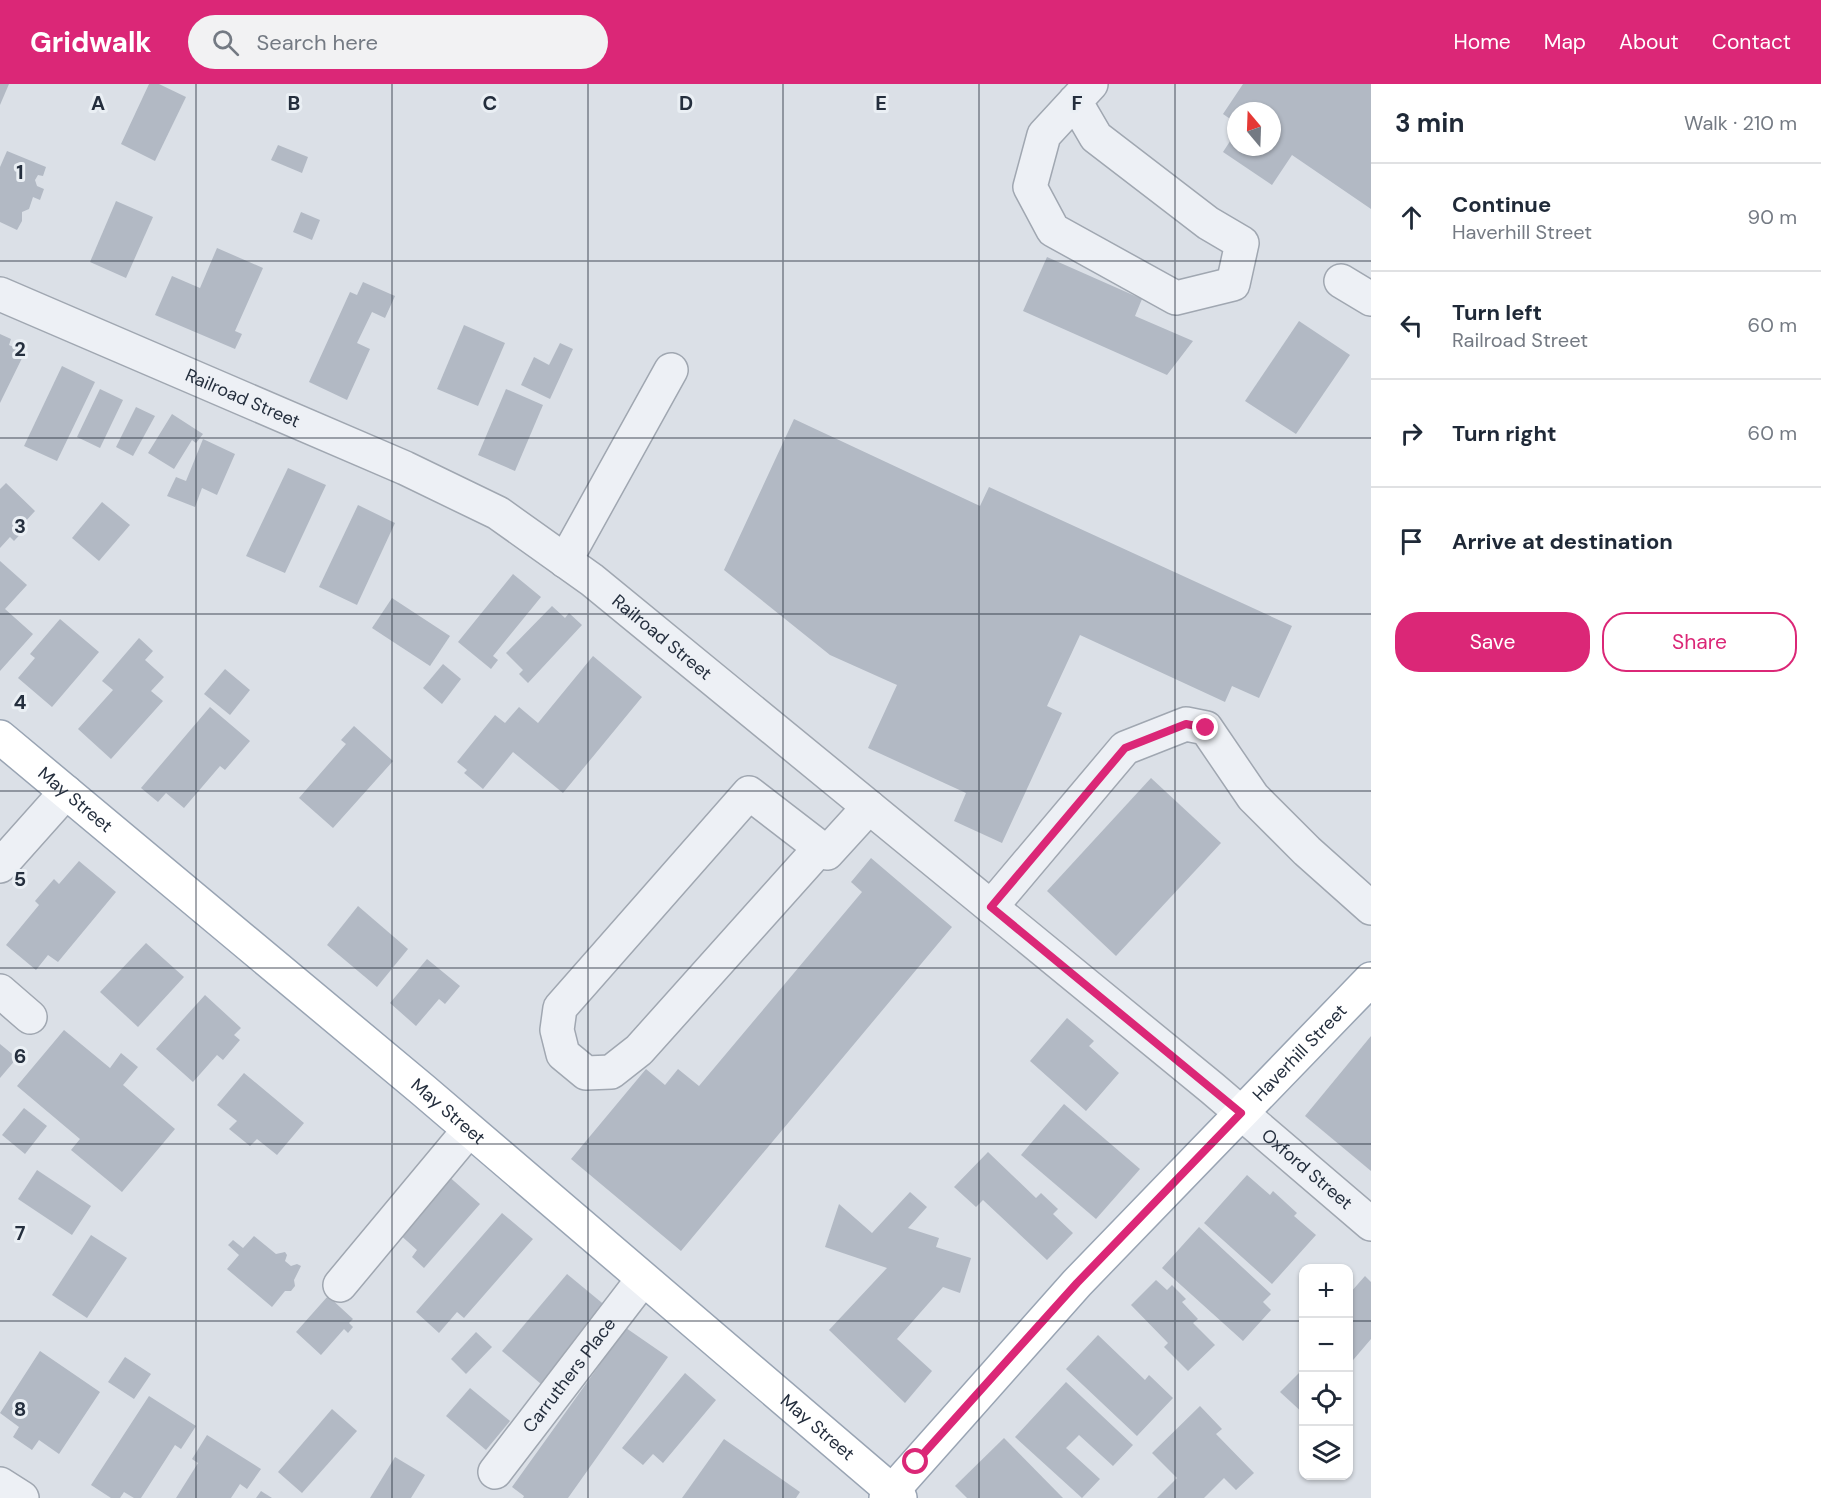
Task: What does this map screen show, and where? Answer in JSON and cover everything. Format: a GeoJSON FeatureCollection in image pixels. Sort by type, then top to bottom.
{"type":"FeatureCollection","features":[{"type":"Feature","properties":{"kind":"main road","name":"May Street"},"geometry":{"type":"LineString","coordinates":[[0,737],[469,1130],[892,1496]]}},
{"type":"Feature","properties":{"kind":"main road","name":"Haverhill Street"},"geometry":{"type":"LineString","coordinates":[[892,1496],[1077,1283],[1371,979]]}},
{"type":"Feature","properties":{"kind":"street"},"geometry":{"type":"LineString","coordinates":[[1083,93],[1096,137],[1208,223],[1242,243],[1233,284],[1176,298],[1053,230],[1030,187],[1044,135],[1083,93]]}},
{"type":"Feature","properties":{"kind":"street"},"geometry":{"type":"LineString","coordinates":[[1341,281],[1371,299]]}},
{"type":"Feature","properties":{"kind":"street","name":"Railroad Street"},"geometry":{"type":"LineString","coordinates":[[0,294],[405,468],[498,513],[592,580],[1241,1113]]}},
{"type":"Feature","properties":{"kind":"street"},"geometry":{"type":"LineString","coordinates":[[565,561],[671,370]]}},
{"type":"Feature","properties":{"kind":"street"},"geometry":{"type":"LineString","coordinates":[[991,907],[1125,748],[1186,724],[1206,728],[1252,798],[1371,908]]}},
{"type":"Feature","properties":{"kind":"street"},"geometry":{"type":"LineString","coordinates":[[0,866],[66,792]]}},
{"type":"Feature","properties":{"kind":"street"},"geometry":{"type":"LineString","coordinates":[[820,848],[639,1050],[611,1072],[586,1073],[563,1054],[557,1030],[560,1008],[749,794],[827,853],[869,807]]}},
{"type":"Feature","properties":{"kind":"street"},"geometry":{"type":"LineString","coordinates":[[0,991],[30,1017]]}},
{"type":"Feature","properties":{"kind":"street","name":"Oxford Street"},"geometry":{"type":"LineString","coordinates":[[1241,1113],[1371,1224]]}},
{"type":"Feature","properties":{"kind":"street"},"geometry":{"type":"LineString","coordinates":[[340,1285],[469,1130]]}},
{"type":"Feature","properties":{"kind":"street","name":"Carruthers Place"},"geometry":{"type":"LineString","coordinates":[[495,1472],[643,1279]]}},
{"type":"Feature","properties":{"kind":"street"},"geometry":{"type":"LineString","coordinates":[[0,1484],[22,1498]]}},
{"type":"Feature","properties":{"kind":"building"},"geometry":{"type":"Polygon","coordinates":[[[0,84],[9,84],[0,105],[0,84]]]}},
{"type":"Feature","properties":{"kind":"building"},"geometry":{"type":"Polygon","coordinates":[[[149,84],[159,84],[186,97],[155,161],[121,144],[149,84]]]}},
{"type":"Feature","properties":{"kind":"building"},"geometry":{"type":"Polygon","coordinates":[[[1243,84],[1371,84],[1371,209],[1292,155],[1272,185],[1229,156],[1281,156],[1281,102],[1231,102],[1243,84]]]}},
{"type":"Feature","properties":{"kind":"building"},"geometry":{"type":"Polygon","coordinates":[[[278,145],[308,157],[302,173],[271,160],[278,145]]]}},
{"type":"Feature","properties":{"kind":"building"},"geometry":{"type":"Polygon","coordinates":[[[7,151],[46,167],[43,176],[38,175],[35,180],[37,186],[44,189],[40,200],[33,197],[29,209],[22,212],[22,221],[17,230],[0,222],[0,167],[7,151]]]}},
{"type":"Feature","properties":{"kind":"building"},"geometry":{"type":"Polygon","coordinates":[[[116,201],[153,217],[126,278],[90,262],[116,201]]]}},
{"type":"Feature","properties":{"kind":"building"},"geometry":{"type":"Polygon","coordinates":[[[301,212],[320,220],[312,240],[293,232],[301,212]]]}},
{"type":"Feature","properties":{"kind":"building"},"geometry":{"type":"Polygon","coordinates":[[[217,248],[263,268],[235,331],[242,334],[235,349],[155,315],[172,276],[200,288],[217,248]]]}},
{"type":"Feature","properties":{"kind":"building"},"geometry":{"type":"Polygon","coordinates":[[[1047,257],[1142,299],[1135,316],[1193,341],[1167,375],[1023,311],[1047,257]]]}},
{"type":"Feature","properties":{"kind":"building"},"geometry":{"type":"Polygon","coordinates":[[[363,282],[395,296],[385,318],[372,312],[357,343],[370,349],[347,400],[309,382],[350,292],[357,295],[363,282]]]}},
{"type":"Feature","properties":{"kind":"building"},"geometry":{"type":"Polygon","coordinates":[[[1299,321],[1350,355],[1296,434],[1245,401],[1299,321]]]}},
{"type":"Feature","properties":{"kind":"building"},"geometry":{"type":"Polygon","coordinates":[[[464,325],[505,343],[478,406],[437,389],[464,325]]]}},
{"type":"Feature","properties":{"kind":"building"},"geometry":{"type":"Polygon","coordinates":[[[0,334],[11,339],[9,345],[25,352],[0,403],[0,334]]]}},
{"type":"Feature","properties":{"kind":"building"},"geometry":{"type":"Polygon","coordinates":[[[560,343],[573,349],[550,399],[521,385],[534,357],[549,365],[560,343]]]}},
{"type":"Feature","properties":{"kind":"building"},"geometry":{"type":"Polygon","coordinates":[[[62,366],[95,382],[57,461],[24,446],[62,366]]]}},
{"type":"Feature","properties":{"kind":"building"},"geometry":{"type":"Polygon","coordinates":[[[100,389],[123,400],[100,448],[77,437],[100,389]]]}},
{"type":"Feature","properties":{"kind":"building"},"geometry":{"type":"Polygon","coordinates":[[[506,389],[543,405],[515,471],[478,455],[506,389]]]}},
{"type":"Feature","properties":{"kind":"building"},"geometry":{"type":"Polygon","coordinates":[[[136,407],[155,416],[133,456],[116,447],[136,407]]]}},
{"type":"Feature","properties":{"kind":"building"},"geometry":{"type":"Polygon","coordinates":[[[172,414],[203,434],[196,443],[192,440],[174,469],[148,453],[172,414]]]}},
{"type":"Feature","properties":{"kind":"building"},"geometry":{"type":"Polygon","coordinates":[[[794,419],[980,506],[989,487],[1292,626],[1259,698],[1232,686],[1225,702],[1080,635],[1047,706],[1062,713],[1002,843],[954,821],[966,793],[868,748],[897,685],[830,655],[724,570],[794,419]]]}},
{"type":"Feature","properties":{"kind":"building"},"geometry":{"type":"Polygon","coordinates":[[[203,439],[235,454],[217,495],[202,488],[195,507],[167,496],[176,477],[186,481],[203,439]]]}},
{"type":"Feature","properties":{"kind":"building"},"geometry":{"type":"Polygon","coordinates":[[[288,468],[326,485],[285,573],[246,556],[288,468]]]}},
{"type":"Feature","properties":{"kind":"building"},"geometry":{"type":"Polygon","coordinates":[[[6,483],[35,511],[22,525],[26,528],[14,541],[10,537],[0,548],[0,489],[6,483]]]}},
{"type":"Feature","properties":{"kind":"building"},"geometry":{"type":"Polygon","coordinates":[[[102,502],[130,525],[99,561],[72,538],[102,502]]]}},
{"type":"Feature","properties":{"kind":"building"},"geometry":{"type":"Polygon","coordinates":[[[358,505],[395,523],[357,605],[319,587],[358,505]]]}},
{"type":"Feature","properties":{"kind":"building"},"geometry":{"type":"Polygon","coordinates":[[[0,561],[27,585],[5,609],[33,634],[0,671],[0,561]]]}},
{"type":"Feature","properties":{"kind":"building"},"geometry":{"type":"Polygon","coordinates":[[[513,574],[541,597],[493,656],[498,660],[491,669],[458,642],[513,574]]]}},
{"type":"Feature","properties":{"kind":"building"},"geometry":{"type":"Polygon","coordinates":[[[392,598],[450,636],[430,666],[372,628],[392,598]]]}},
{"type":"Feature","properties":{"kind":"building"},"geometry":{"type":"Polygon","coordinates":[[[552,606],[565,618],[569,613],[582,625],[528,683],[519,674],[523,670],[506,653],[552,606]]]}},
{"type":"Feature","properties":{"kind":"building"},"geometry":{"type":"Polygon","coordinates":[[[60,619],[99,652],[52,707],[18,678],[35,658],[30,654],[60,619]]]}},
{"type":"Feature","properties":{"kind":"building"},"geometry":{"type":"Polygon","coordinates":[[[139,638],[153,651],[145,660],[164,677],[151,691],[163,701],[111,759],[78,729],[113,690],[102,681],[139,638]]]}},
{"type":"Feature","properties":{"kind":"building"},"geometry":{"type":"Polygon","coordinates":[[[593,656],[642,697],[563,793],[513,752],[483,789],[464,773],[467,770],[457,762],[495,715],[505,723],[519,707],[538,723],[593,656]]]}},
{"type":"Feature","properties":{"kind":"building"},"geometry":{"type":"Polygon","coordinates":[[[443,664],[461,679],[442,704],[423,688],[443,664]]]}},
{"type":"Feature","properties":{"kind":"building"},"geometry":{"type":"Polygon","coordinates":[[[225,669],[250,690],[230,715],[204,694],[225,669]]]}},
{"type":"Feature","properties":{"kind":"building"},"geometry":{"type":"Polygon","coordinates":[[[210,707],[250,741],[225,770],[220,766],[184,808],[166,793],[158,802],[141,788],[210,707]]]}},
{"type":"Feature","properties":{"kind":"building"},"geometry":{"type":"Polygon","coordinates":[[[354,726],[393,761],[333,828],[299,798],[346,744],[341,740],[354,726]]]}},
{"type":"Feature","properties":{"kind":"building"},"geometry":{"type":"Polygon","coordinates":[[[1151,778],[1221,843],[1116,956],[1047,891],[1151,778]]]}},
{"type":"Feature","properties":{"kind":"building"},"geometry":{"type":"Polygon","coordinates":[[[871,858],[952,927],[681,1251],[571,1159],[646,1069],[665,1085],[678,1069],[699,1086],[862,892],[851,882],[871,858]]]}},
{"type":"Feature","properties":{"kind":"building"},"geometry":{"type":"Polygon","coordinates":[[[79,861],[116,892],[58,962],[48,955],[36,970],[6,945],[39,905],[35,901],[54,879],[59,884],[79,861]]]}},
{"type":"Feature","properties":{"kind":"building"},"geometry":{"type":"Polygon","coordinates":[[[358,906],[408,949],[377,987],[327,945],[358,906]]]}},
{"type":"Feature","properties":{"kind":"building"},"geometry":{"type":"Polygon","coordinates":[[[146,943],[184,977],[138,1027],[100,992],[146,943]]]}},
{"type":"Feature","properties":{"kind":"building"},"geometry":{"type":"Polygon","coordinates":[[[427,959],[460,986],[445,1004],[439,999],[416,1026],[390,1003],[427,959]]]}},
{"type":"Feature","properties":{"kind":"building"},"geometry":{"type":"Polygon","coordinates":[[[205,995],[241,1028],[234,1035],[240,1040],[223,1060],[217,1055],[193,1082],[156,1049],[205,995]]]}},
{"type":"Feature","properties":{"kind":"building"},"geometry":{"type":"Polygon","coordinates":[[[1067,1018],[1094,1041],[1089,1046],[1119,1073],[1086,1111],[1030,1061],[1067,1018]]]}},
{"type":"Feature","properties":{"kind":"building"},"geometry":{"type":"Polygon","coordinates":[[[64,1030],[110,1068],[121,1053],[138,1067],[123,1085],[175,1129],[122,1192],[71,1150],[80,1139],[17,1086],[64,1030]]]}},
{"type":"Feature","properties":{"kind":"building"},"geometry":{"type":"Polygon","coordinates":[[[1371,1036],[1371,1171],[1305,1116],[1371,1036]]]}},
{"type":"Feature","properties":{"kind":"building"},"geometry":{"type":"Polygon","coordinates":[[[0,1044],[17,1058],[0,1078],[0,1044]]]}},
{"type":"Feature","properties":{"kind":"building"},"geometry":{"type":"Polygon","coordinates":[[[244,1073],[304,1123],[277,1155],[257,1139],[250,1146],[229,1129],[237,1121],[217,1105],[244,1073]]]}},
{"type":"Feature","properties":{"kind":"building"},"geometry":{"type":"Polygon","coordinates":[[[1064,1104],[1140,1169],[1096,1219],[1021,1155],[1064,1104]]]}},
{"type":"Feature","properties":{"kind":"building"},"geometry":{"type":"Polygon","coordinates":[[[24,1108],[47,1126],[25,1154],[2,1135],[24,1108]]]}},
{"type":"Feature","properties":{"kind":"building"},"geometry":{"type":"Polygon","coordinates":[[[988,1152],[1036,1198],[1041,1193],[1058,1209],[1053,1214],[1073,1233],[1047,1260],[983,1200],[976,1207],[954,1187],[988,1152]]]}},
{"type":"Feature","properties":{"kind":"building"},"geometry":{"type":"Polygon","coordinates":[[[37,1170],[91,1206],[72,1235],[18,1199],[37,1170]]]}},
{"type":"Feature","properties":{"kind":"building"},"geometry":{"type":"Polygon","coordinates":[[[446,1174],[480,1204],[424,1268],[412,1257],[417,1250],[397,1232],[446,1174]]]}},
{"type":"Feature","properties":{"kind":"building"},"geometry":{"type":"Polygon","coordinates":[[[1247,1175],[1270,1195],[1273,1191],[1297,1213],[1294,1216],[1316,1235],[1272,1284],[1204,1223],[1247,1175]]]}},
{"type":"Feature","properties":{"kind":"building"},"geometry":{"type":"Polygon","coordinates":[[[910,1192],[927,1207],[908,1228],[939,1238],[936,1247],[971,1258],[960,1293],[943,1287],[897,1339],[932,1371],[905,1403],[829,1330],[887,1268],[825,1247],[839,1204],[872,1233],[910,1192]]]}},
{"type":"Feature","properties":{"kind":"building"},"geometry":{"type":"Polygon","coordinates":[[[502,1213],[533,1239],[464,1318],[457,1312],[439,1333],[416,1312],[502,1213]]]}},
{"type":"Feature","properties":{"kind":"building"},"geometry":{"type":"Polygon","coordinates":[[[1199,1227],[1271,1294],[1263,1302],[1271,1310],[1243,1341],[1162,1268],[1199,1227]]]}},
{"type":"Feature","properties":{"kind":"building"},"geometry":{"type":"Polygon","coordinates":[[[91,1235],[127,1258],[87,1318],[52,1295],[91,1235]]]}},
{"type":"Feature","properties":{"kind":"building"},"geometry":{"type":"Polygon","coordinates":[[[254,1236],[276,1254],[285,1252],[287,1255],[285,1261],[291,1266],[297,1264],[301,1266],[294,1280],[295,1286],[291,1291],[285,1291],[272,1307],[227,1269],[239,1255],[228,1245],[233,1240],[243,1248],[254,1236]]]}},
{"type":"Feature","properties":{"kind":"building"},"geometry":{"type":"Polygon","coordinates":[[[567,1274],[607,1307],[541,1384],[502,1351],[567,1274]]]}},
{"type":"Feature","properties":{"kind":"building"},"geometry":{"type":"Polygon","coordinates":[[[1365,1276],[1371,1282],[1371,1339],[1353,1360],[1353,1318],[1353,1290],[1365,1276]]]}},
{"type":"Feature","properties":{"kind":"building"},"geometry":{"type":"Polygon","coordinates":[[[1156,1280],[1167,1290],[1172,1285],[1186,1299],[1182,1302],[1198,1319],[1193,1323],[1215,1345],[1188,1371],[1164,1347],[1168,1343],[1131,1305],[1156,1280]]]}},
{"type":"Feature","properties":{"kind":"building"},"geometry":{"type":"Polygon","coordinates":[[[328,1296],[353,1319],[349,1323],[353,1327],[348,1333],[344,1329],[321,1355],[296,1332],[328,1296]]]}},
{"type":"Feature","properties":{"kind":"building"},"geometry":{"type":"Polygon","coordinates":[[[626,1328],[668,1357],[568,1498],[523,1498],[524,1496],[512,1487],[626,1328]]]}},
{"type":"Feature","properties":{"kind":"building"},"geometry":{"type":"Polygon","coordinates":[[[476,1332],[492,1347],[466,1374],[451,1359],[476,1332]]]}},
{"type":"Feature","properties":{"kind":"building"},"geometry":{"type":"Polygon","coordinates":[[[1098,1335],[1145,1380],[1149,1375],[1173,1398],[1137,1436],[1066,1369],[1098,1335]]]}},
{"type":"Feature","properties":{"kind":"building"},"geometry":{"type":"Polygon","coordinates":[[[40,1351],[100,1392],[59,1454],[39,1440],[32,1450],[13,1437],[19,1427],[0,1413],[40,1351]]]}},
{"type":"Feature","properties":{"kind":"building"},"geometry":{"type":"Polygon","coordinates":[[[125,1357],[151,1374],[134,1399],[108,1382],[125,1357]]]}},
{"type":"Feature","properties":{"kind":"building"},"geometry":{"type":"Polygon","coordinates":[[[685,1373],[716,1400],[663,1463],[653,1454],[643,1465],[622,1448],[685,1373]]]}},
{"type":"Feature","properties":{"kind":"building"},"geometry":{"type":"Polygon","coordinates":[[[1299,1373],[1299,1409],[1280,1392],[1299,1373]]]}},
{"type":"Feature","properties":{"kind":"building"},"geometry":{"type":"Polygon","coordinates":[[[1066,1382],[1133,1445],[1113,1466],[1079,1435],[1066,1448],[1100,1479],[1082,1498],[1015,1437],[1066,1382]]]}},
{"type":"Feature","properties":{"kind":"building"},"geometry":{"type":"Polygon","coordinates":[[[470,1388],[510,1421],[486,1450],[446,1416],[470,1388]]]}},
{"type":"Feature","properties":{"kind":"building"},"geometry":{"type":"Polygon","coordinates":[[[149,1396],[196,1426],[181,1449],[175,1445],[141,1498],[134,1498],[124,1492],[120,1498],[111,1498],[91,1485],[149,1396]]]}},
{"type":"Feature","properties":{"kind":"building"},"geometry":{"type":"Polygon","coordinates":[[[1200,1406],[1222,1429],[1216,1434],[1254,1473],[1236,1490],[1224,1478],[1204,1498],[1157,1498],[1177,1478],[1152,1453],[1200,1406]]]}},
{"type":"Feature","properties":{"kind":"building"},"geometry":{"type":"Polygon","coordinates":[[[332,1409],[357,1431],[302,1493],[278,1472],[332,1409]]]}},
{"type":"Feature","properties":{"kind":"building"},"geometry":{"type":"Polygon","coordinates":[[[207,1435],[261,1469],[247,1489],[240,1484],[231,1498],[176,1498],[198,1463],[192,1459],[207,1435]]]}},
{"type":"Feature","properties":{"kind":"building"},"geometry":{"type":"Polygon","coordinates":[[[1004,1438],[1063,1498],[967,1498],[955,1486],[1004,1438]]]}},
{"type":"Feature","properties":{"kind":"building"},"geometry":{"type":"Polygon","coordinates":[[[724,1439],[800,1492],[796,1498],[682,1498],[724,1439]]]}},
{"type":"Feature","properties":{"kind":"building"},"geometry":{"type":"Polygon","coordinates":[[[395,1457],[425,1475],[411,1498],[370,1498],[395,1457]]]}},
{"type":"Feature","properties":{"kind":"building"},"geometry":{"type":"Polygon","coordinates":[[[261,1491],[272,1498],[256,1498],[261,1491]]]}},
{"type":"Feature","properties":{"kind":"route"},"geometry":{"type":"LineString","coordinates":[[916,1462],[1077,1283],[1241,1113],[991,907],[1125,748],[1186,724],[1206,728]]}}]}
